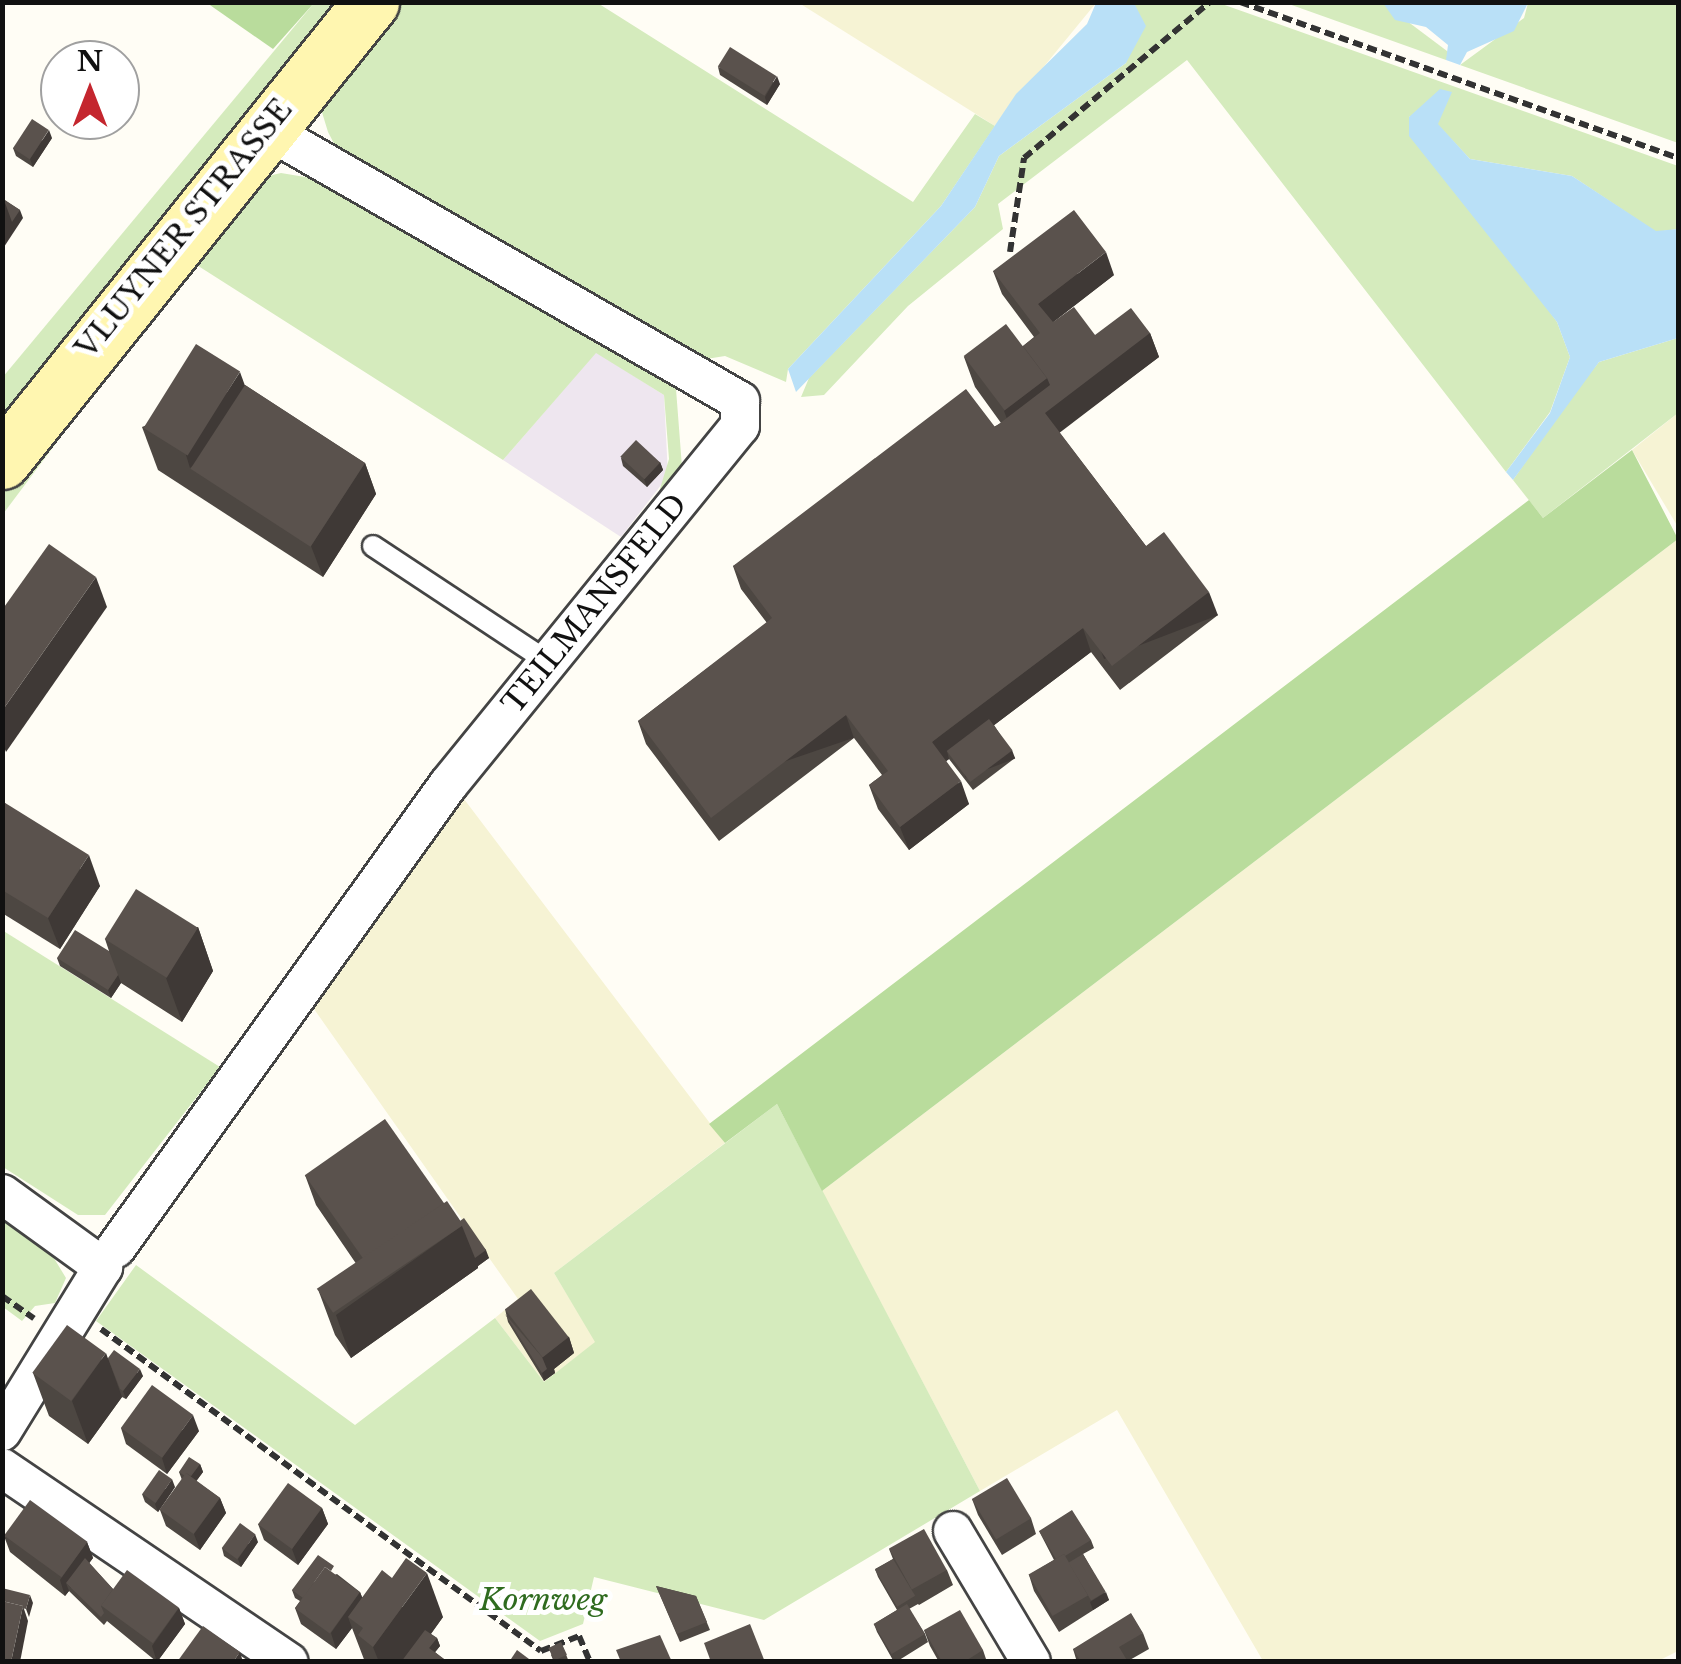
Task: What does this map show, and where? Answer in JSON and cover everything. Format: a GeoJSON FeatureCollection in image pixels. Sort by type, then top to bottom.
{"type":"FeatureCollection","features":[{"type":"Feature","properties":{"kind":"main road","name":"VLUYNER STRASSE"},"geometry":{"type":"LineString","coordinates":[[2,461],[264,128],[371,2]]}},
{"type":"Feature","properties":{"kind":"street","name":"TEILMANSFELD"},"geometry":{"type":"LineString","coordinates":[[116,1248],[448,785],[740,426],[740,401],[264,128]]}},
{"type":"Feature","properties":{"kind":"street"},"geometry":{"type":"LineString","coordinates":[[2,1194],[103,1268],[2,1431]]}},
{"type":"Feature","properties":{"kind":"street"},"geometry":{"type":"LineString","coordinates":[[2,1468],[288,1662]]}},
{"type":"Feature","properties":{"kind":"street"},"geometry":{"type":"LineString","coordinates":[[953,1531],[1031,1662]]}},
{"type":"Feature","properties":{"kind":"lane"},"geometry":{"type":"LineString","coordinates":[[372,546],[548,662]]}},
{"type":"Feature","properties":{"kind":"path"},"geometry":{"type":"LineString","coordinates":[[1010,252],[1024,158],[1210,2]]}},
{"type":"Feature","properties":{"kind":"path"},"geometry":{"type":"LineString","coordinates":[[1240,2],[1678,158]]}},
{"type":"Feature","properties":{"kind":"path"},"geometry":{"type":"LineString","coordinates":[[77,1311],[542,1652],[579,1636],[590,1662]]}},
{"type":"Feature","properties":{"kind":"shaded area"},"geometry":{"type":"Polygon","coordinates":[[[799,3],[1096,3],[995,126],[799,3]]]}},
{"type":"Feature","properties":{"kind":"shaded area"},"geometry":{"type":"Polygon","coordinates":[[[596,352],[664,395],[668,476],[621,537],[503,460],[596,352]]]}},
{"type":"Feature","properties":{"kind":"shaded area"},"geometry":{"type":"Polygon","coordinates":[[[1678,413],[1678,527],[1632,450],[1678,413]]]}},
{"type":"Feature","properties":{"kind":"shaded area"},"geometry":{"type":"Polygon","coordinates":[[[1678,539],[1678,1651],[1656,1662],[1263,1661],[1117,1410],[980,1491],[822,1191],[1678,539]]]}},
{"type":"Feature","properties":{"kind":"shaded area"},"geometry":{"type":"Polygon","coordinates":[[[464,799],[725,1143],[554,1273],[596,1342],[544,1382],[495,1318],[518,1299],[314,1009],[464,799]]]}},
{"type":"Feature","properties":{"kind":"green space"},"geometry":{"type":"Polygon","coordinates":[[[596,2],[913,202],[975,114],[995,126],[941,206],[788,369],[786,382],[725,356],[700,360],[339,153],[328,132],[321,109],[334,76],[396,3],[596,2]]]}},
{"type":"Feature","properties":{"kind":"green space"},"geometry":{"type":"Polygon","coordinates":[[[207,3],[314,3],[273,49],[207,3]]]}},
{"type":"Feature","properties":{"kind":"green space"},"geometry":{"type":"Polygon","coordinates":[[[314,3],[359,3],[3,432],[2,378],[314,3]]]}},
{"type":"Feature","properties":{"kind":"green space"},"geometry":{"type":"Polygon","coordinates":[[[1134,3],[1219,3],[1678,166],[1678,229],[1656,232],[1572,176],[1470,159],[1437,124],[1451,92],[1409,117],[1557,322],[1570,357],[1550,412],[1506,472],[1187,60],[998,204],[1003,229],[908,306],[824,395],[801,397],[809,378],[975,207],[999,156],[1126,63],[1134,3]]]}},
{"type":"Feature","properties":{"kind":"green space"},"geometry":{"type":"Polygon","coordinates":[[[1286,3],[1383,3],[1451,54],[1446,60],[1286,3]]]}},
{"type":"Feature","properties":{"kind":"green space"},"geometry":{"type":"Polygon","coordinates":[[[1528,3],[1678,3],[1678,143],[1460,65],[1524,18],[1528,3]]]}},
{"type":"Feature","properties":{"kind":"green space"},"geometry":{"type":"Polygon","coordinates":[[[281,173],[311,178],[676,389],[682,467],[659,492],[669,459],[664,395],[596,353],[503,460],[192,262],[3,514],[3,494],[37,442],[264,177],[281,173]]]}},
{"type":"Feature","properties":{"kind":"green space"},"geometry":{"type":"Polygon","coordinates":[[[1678,338],[1678,413],[1543,518],[1513,480],[1573,394],[1599,362],[1678,338]]]}},
{"type":"Feature","properties":{"kind":"green space"},"geometry":{"type":"Polygon","coordinates":[[[1632,450],[1678,539],[822,1191],[777,1104],[725,1143],[709,1124],[1529,500],[1543,518],[1632,450]]]}},
{"type":"Feature","properties":{"kind":"green space"},"geometry":{"type":"Polygon","coordinates":[[[2,930],[220,1067],[105,1215],[78,1215],[3,1167],[2,930]]]}},
{"type":"Feature","properties":{"kind":"green space","name":"Kornweg"},"geometry":{"type":"Polygon","coordinates":[[[777,1104],[980,1491],[764,1620],[594,1577],[583,1624],[540,1641],[96,1321],[136,1265],[355,1425],[495,1318],[544,1382],[595,1342],[554,1273],[777,1104]]]}},
{"type":"Feature","properties":{"kind":"green space"},"geometry":{"type":"Polygon","coordinates":[[[3,1218],[49,1250],[66,1278],[55,1303],[35,1306],[22,1321],[3,1307],[3,1218]]]}},
{"type":"Feature","properties":{"kind":"water"},"geometry":{"type":"Polygon","coordinates":[[[1096,3],[1134,3],[1146,26],[1126,63],[999,156],[975,207],[796,392],[788,369],[941,206],[1016,94],[1087,24],[1096,3]]]}},
{"type":"Feature","properties":{"kind":"water"},"geometry":{"type":"Polygon","coordinates":[[[1383,3],[1528,3],[1514,31],[1467,52],[1460,65],[1446,60],[1448,45],[1426,27],[1395,20],[1383,3]]]}},
{"type":"Feature","properties":{"kind":"water"},"geometry":{"type":"Polygon","coordinates":[[[1440,89],[1452,92],[1438,124],[1470,159],[1572,176],[1656,231],[1678,229],[1678,338],[1599,362],[1513,480],[1506,472],[1550,413],[1570,357],[1557,322],[1409,136],[1409,117],[1440,89]]]}},
{"type":"Feature","properties":{"kind":"building"},"geometry":{"type":"Polygon","coordinates":[[[730,47],[777,76],[764,96],[718,67],[730,47]]]}},
{"type":"Feature","properties":{"kind":"building"},"geometry":{"type":"Polygon","coordinates":[[[32,119],[40,124],[42,140],[30,159],[13,148],[32,119]]]}},
{"type":"Feature","properties":{"kind":"building"},"geometry":{"type":"Polygon","coordinates":[[[4,200],[20,210],[12,222],[4,200]]]}},
{"type":"Feature","properties":{"kind":"building"},"geometry":{"type":"Polygon","coordinates":[[[1074,210],[1106,252],[1038,304],[1053,322],[1074,307],[1095,335],[1131,308],[1150,333],[1045,413],[1146,546],[1164,532],[1209,592],[1112,666],[1083,628],[941,735],[932,742],[961,781],[900,827],[869,785],[888,771],[846,715],[711,818],[638,721],[772,618],[733,566],[966,389],[995,427],[1050,385],[1023,346],[1040,333],[993,271],[1074,210]]]}},
{"type":"Feature","properties":{"kind":"building"},"geometry":{"type":"Polygon","coordinates":[[[1006,324],[1047,378],[1005,410],[964,356],[1006,324]]]}},
{"type":"Feature","properties":{"kind":"building"},"geometry":{"type":"Polygon","coordinates":[[[196,344],[240,372],[188,456],[144,428],[196,344]]]}},
{"type":"Feature","properties":{"kind":"building"},"geometry":{"type":"Polygon","coordinates":[[[245,385],[365,463],[310,547],[191,469],[245,385]]]}},
{"type":"Feature","properties":{"kind":"building"},"geometry":{"type":"Polygon","coordinates":[[[636,440],[660,463],[644,479],[620,457],[636,440]]]}},
{"type":"Feature","properties":{"kind":"building"},"geometry":{"type":"Polygon","coordinates":[[[49,544],[96,577],[2,711],[2,610],[49,544]]]}},
{"type":"Feature","properties":{"kind":"building"},"geometry":{"type":"Polygon","coordinates":[[[989,719],[1012,750],[970,782],[947,751],[989,719]]]}},
{"type":"Feature","properties":{"kind":"building"},"geometry":{"type":"Polygon","coordinates":[[[2,801],[89,855],[48,918],[2,890],[2,801]]]}},
{"type":"Feature","properties":{"kind":"building"},"geometry":{"type":"Polygon","coordinates":[[[136,889],[198,928],[167,978],[105,939],[136,889]]]}},
{"type":"Feature","properties":{"kind":"building"},"geometry":{"type":"Polygon","coordinates":[[[75,930],[109,951],[118,975],[108,990],[57,958],[75,930]]]}},
{"type":"Feature","properties":{"kind":"building"},"geometry":{"type":"Polygon","coordinates":[[[385,1119],[444,1203],[364,1260],[305,1175],[385,1119]]]}},
{"type":"Feature","properties":{"kind":"building"},"geometry":{"type":"Polygon","coordinates":[[[447,1201],[463,1225],[333,1313],[317,1289],[447,1201]]]}},
{"type":"Feature","properties":{"kind":"building"},"geometry":{"type":"Polygon","coordinates":[[[464,1218],[486,1250],[475,1258],[460,1221],[464,1218]]]}},
{"type":"Feature","properties":{"kind":"building"},"geometry":{"type":"Polygon","coordinates":[[[531,1289],[569,1337],[543,1357],[505,1309],[531,1289]]]}},
{"type":"Feature","properties":{"kind":"building"},"geometry":{"type":"Polygon","coordinates":[[[505,1314],[542,1357],[547,1369],[542,1373],[505,1314]]]}},
{"type":"Feature","properties":{"kind":"building"},"geometry":{"type":"Polygon","coordinates":[[[67,1325],[106,1353],[71,1401],[32,1373],[67,1325]]]}},
{"type":"Feature","properties":{"kind":"building"},"geometry":{"type":"Polygon","coordinates":[[[114,1350],[140,1369],[123,1391],[108,1358],[114,1350]]]}},
{"type":"Feature","properties":{"kind":"building"},"geometry":{"type":"Polygon","coordinates":[[[152,1385],[193,1415],[162,1458],[121,1428],[152,1385]]]}},
{"type":"Feature","properties":{"kind":"building"},"geometry":{"type":"Polygon","coordinates":[[[189,1457],[200,1464],[191,1476],[185,1476],[179,1472],[189,1457]]]}},
{"type":"Feature","properties":{"kind":"building"},"geometry":{"type":"Polygon","coordinates":[[[159,1470],[172,1479],[155,1503],[142,1494],[159,1470]]]}},
{"type":"Feature","properties":{"kind":"building"},"geometry":{"type":"Polygon","coordinates":[[[186,1473],[220,1498],[194,1534],[160,1509],[186,1473]]]}},
{"type":"Feature","properties":{"kind":"building"},"geometry":{"type":"Polygon","coordinates":[[[1007,1478],[1031,1518],[996,1539],[972,1499],[1007,1478]]]}},
{"type":"Feature","properties":{"kind":"building"},"geometry":{"type":"Polygon","coordinates":[[[288,1483],[322,1508],[292,1549],[258,1524],[288,1483]]]}},
{"type":"Feature","properties":{"kind":"building"},"geometry":{"type":"Polygon","coordinates":[[[30,1500],[87,1542],[62,1577],[4,1536],[30,1500]]]}},
{"type":"Feature","properties":{"kind":"building"},"geometry":{"type":"Polygon","coordinates":[[[1072,1510],[1091,1540],[1056,1559],[1039,1531],[1072,1510]]]}},
{"type":"Feature","properties":{"kind":"building"},"geometry":{"type":"Polygon","coordinates":[[[240,1523],[255,1534],[237,1559],[222,1548],[240,1523]]]}},
{"type":"Feature","properties":{"kind":"building"},"geometry":{"type":"Polygon","coordinates":[[[924,1529],[947,1570],[912,1589],[889,1548],[924,1529]]]}},
{"type":"Feature","properties":{"kind":"building"},"geometry":{"type":"Polygon","coordinates":[[[1064,1554],[1088,1596],[1052,1616],[1028,1574],[1064,1554]]]}},
{"type":"Feature","properties":{"kind":"building"},"geometry":{"type":"Polygon","coordinates":[[[1083,1554],[1106,1592],[1091,1600],[1068,1563],[1083,1554]]]}},
{"type":"Feature","properties":{"kind":"building"},"geometry":{"type":"Polygon","coordinates":[[[318,1555],[334,1566],[331,1571],[325,1567],[303,1598],[292,1590],[318,1555]]]}},
{"type":"Feature","properties":{"kind":"building"},"geometry":{"type":"Polygon","coordinates":[[[85,1558],[113,1589],[101,1606],[101,1617],[66,1583],[85,1558]]]}},
{"type":"Feature","properties":{"kind":"building"},"geometry":{"type":"Polygon","coordinates":[[[406,1558],[427,1573],[373,1647],[358,1635],[363,1628],[348,1617],[382,1570],[392,1578],[406,1558]]]}},
{"type":"Feature","properties":{"kind":"building"},"geometry":{"type":"Polygon","coordinates":[[[893,1559],[915,1596],[897,1607],[875,1570],[893,1559]]]}},
{"type":"Feature","properties":{"kind":"building"},"geometry":{"type":"Polygon","coordinates":[[[325,1567],[360,1592],[330,1634],[295,1608],[325,1567]]]}},
{"type":"Feature","properties":{"kind":"building"},"geometry":{"type":"Polygon","coordinates":[[[127,1570],[179,1608],[153,1643],[101,1606],[127,1570]]]}},
{"type":"Feature","properties":{"kind":"building"},"geometry":{"type":"Polygon","coordinates":[[[656,1586],[696,1596],[707,1622],[677,1634],[656,1586]]]}},
{"type":"Feature","properties":{"kind":"building"},"geometry":{"type":"Polygon","coordinates":[[[2,1588],[30,1595],[26,1609],[2,1601],[2,1588]]]}},
{"type":"Feature","properties":{"kind":"building"},"geometry":{"type":"Polygon","coordinates":[[[2,1601],[23,1606],[11,1662],[2,1662],[2,1601]]]}},
{"type":"Feature","properties":{"kind":"building"},"geometry":{"type":"Polygon","coordinates":[[[907,1604],[925,1634],[892,1654],[874,1624],[907,1604]]]}},
{"type":"Feature","properties":{"kind":"building"},"geometry":{"type":"Polygon","coordinates":[[[960,1610],[983,1650],[964,1662],[942,1662],[924,1630],[960,1610]]]}},
{"type":"Feature","properties":{"kind":"building"},"geometry":{"type":"Polygon","coordinates":[[[1131,1613],[1143,1633],[1119,1647],[1128,1662],[1081,1662],[1073,1649],[1131,1613]]]}},
{"type":"Feature","properties":{"kind":"building"},"geometry":{"type":"Polygon","coordinates":[[[750,1624],[765,1662],[711,1662],[704,1643],[750,1624]]]}},
{"type":"Feature","properties":{"kind":"building"},"geometry":{"type":"Polygon","coordinates":[[[203,1626],[240,1652],[233,1662],[177,1662],[203,1626]]]}},
{"type":"Feature","properties":{"kind":"building"},"geometry":{"type":"Polygon","coordinates":[[[425,1630],[437,1638],[429,1648],[447,1661],[401,1662],[425,1630]]]}},
{"type":"Feature","properties":{"kind":"building"},"geometry":{"type":"Polygon","coordinates":[[[660,1635],[672,1662],[621,1662],[616,1650],[660,1635]]]}},
{"type":"Feature","properties":{"kind":"building"},"geometry":{"type":"Polygon","coordinates":[[[561,1642],[567,1655],[554,1661],[548,1648],[561,1642]]]}},
{"type":"Feature","properties":{"kind":"building"},"geometry":{"type":"Polygon","coordinates":[[[517,1650],[529,1659],[527,1662],[509,1662],[517,1650]]]}}]}
